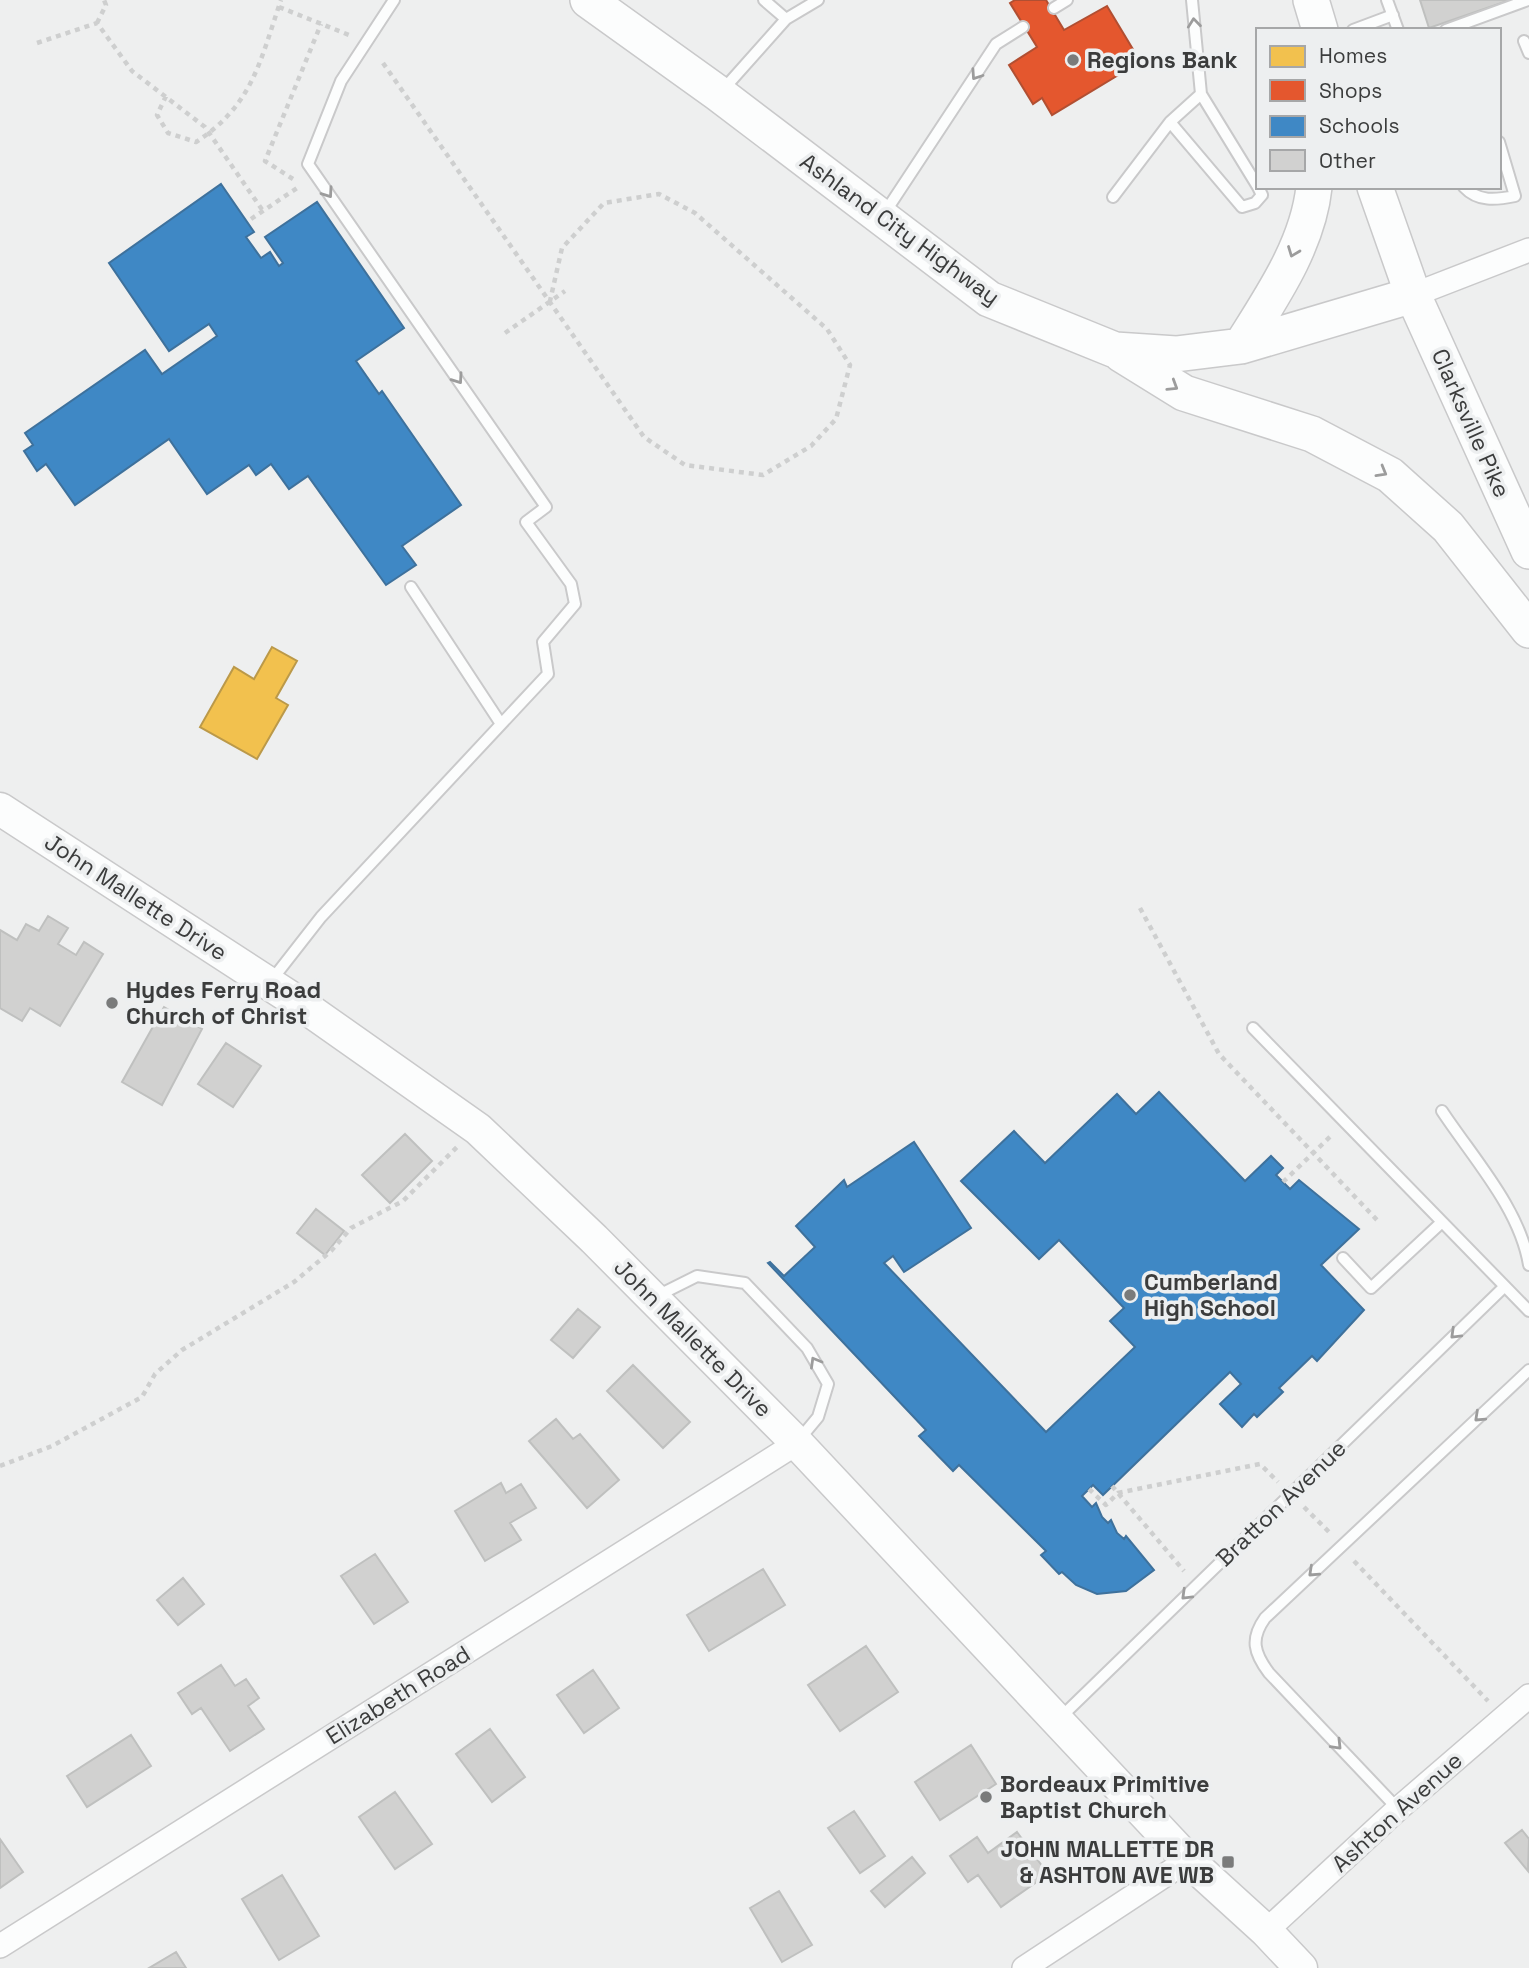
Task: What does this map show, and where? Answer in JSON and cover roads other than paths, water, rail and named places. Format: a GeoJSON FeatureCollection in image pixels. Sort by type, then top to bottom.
{"type":"FeatureCollection","features":[{"type":"Feature","properties":{"kind":"main road","name":"Ashland City Highway"},"geometry":{"type":"LineString","coordinates":[[588,0],[719,94],[989,299],[1115,350],[1177,354],[1241,346],[1413,295]]}},
{"type":"Feature","properties":{"kind":"main road"},"geometry":{"type":"LineString","coordinates":[[1311,0],[1319,28]]}},
{"type":"Feature","properties":{"kind":"main road"},"geometry":{"type":"LineString","coordinates":[[1241,346],[1283,278],[1312,204],[1314,189]]}},
{"type":"Feature","properties":{"kind":"main road","name":"Clarksville Pike"},"geometry":{"type":"LineString","coordinates":[[1375,189],[1413,295],[1529,551]]}},
{"type":"Feature","properties":{"kind":"main road"},"geometry":{"type":"LineString","coordinates":[[1115,350],[1184,393],[1312,434],[1390,475],[1448,527],[1529,630]]}},
{"type":"Feature","properties":{"kind":"street"},"geometry":{"type":"LineString","coordinates":[[1413,295],[1529,250]]}},
{"type":"Feature","properties":{"kind":"street","name":"John Mallette Drive"},"geometry":{"type":"LineString","coordinates":[[0,809],[270,983],[478,1129],[653,1298],[797,1443],[1188,1860],[1266,1931],[1301,1968]]}},
{"type":"Feature","properties":{"kind":"street","name":"Elizabeth Road"},"geometry":{"type":"LineString","coordinates":[[0,1947],[797,1443]]}},
{"type":"Feature","properties":{"kind":"street","name":"Ashton Avenue"},"geometry":{"type":"LineString","coordinates":[[1266,1931],[1398,1809],[1529,1696]]}},
{"type":"Feature","properties":{"kind":"street"},"geometry":{"type":"LineString","coordinates":[[1024,1968],[1188,1860]]}},
{"type":"Feature","properties":{"kind":"lane"},"geometry":{"type":"LineString","coordinates":[[270,983],[321,917],[548,674],[543,642],[575,604],[571,584],[527,522],[547,508],[308,164],[341,80],[394,0]]}},
{"type":"Feature","properties":{"kind":"lane"},"geometry":{"type":"LineString","coordinates":[[764,0],[786,19]]}},
{"type":"Feature","properties":{"kind":"lane"},"geometry":{"type":"LineString","coordinates":[[719,94],[786,19],[818,0]]}},
{"type":"Feature","properties":{"kind":"lane"},"geometry":{"type":"LineString","coordinates":[[1054,8],[1067,0]]}},
{"type":"Feature","properties":{"kind":"lane"},"geometry":{"type":"LineString","coordinates":[[1192,0],[1201,94],[1256,184]]}},
{"type":"Feature","properties":{"kind":"lane"},"geometry":{"type":"LineString","coordinates":[[1387,0],[1397,28]]}},
{"type":"Feature","properties":{"kind":"lane"},"geometry":{"type":"LineString","coordinates":[[1451,28],[1528,0]]}},
{"type":"Feature","properties":{"kind":"lane"},"geometry":{"type":"LineString","coordinates":[[1358,28],[1393,15]]}},
{"type":"Feature","properties":{"kind":"lane"},"geometry":{"type":"LineString","coordinates":[[881,218],[996,44],[1023,27]]}},
{"type":"Feature","properties":{"kind":"lane"},"geometry":{"type":"LineString","coordinates":[[1524,41],[1529,53]]}},
{"type":"Feature","properties":{"kind":"lane"},"geometry":{"type":"LineString","coordinates":[[1113,197],[1170,122],[1201,94]]}},
{"type":"Feature","properties":{"kind":"lane"},"geometry":{"type":"LineString","coordinates":[[1170,122],[1242,207],[1255,203],[1262,195],[1259,189]]}},
{"type":"Feature","properties":{"kind":"lane"},"geometry":{"type":"LineString","coordinates":[[1466,189],[1471,194],[1498,200],[1515,195],[1501,149]]}},
{"type":"Feature","properties":{"kind":"lane"},"geometry":{"type":"LineString","coordinates":[[411,587],[501,724]]}},
{"type":"Feature","properties":{"kind":"lane"},"geometry":{"type":"LineString","coordinates":[[1253,1028],[1529,1311]]}},
{"type":"Feature","properties":{"kind":"lane"},"geometry":{"type":"LineString","coordinates":[[1442,1111],[1503,1202],[1521,1238],[1529,1265]]}},
{"type":"Feature","properties":{"kind":"lane"},"geometry":{"type":"LineString","coordinates":[[1343,1258],[1371,1287],[1442,1222]]}},
{"type":"Feature","properties":{"kind":"lane"},"geometry":{"type":"LineString","coordinates":[[653,1298],[697,1276],[745,1283],[807,1348],[828,1384],[818,1416],[797,1443]]}},
{"type":"Feature","properties":{"kind":"lane","name":"Bratton Avenue"},"geometry":{"type":"LineString","coordinates":[[1058,1719],[1504,1287]]}},
{"type":"Feature","properties":{"kind":"lane"},"geometry":{"type":"LineString","coordinates":[[1398,1809],[1269,1673],[1255,1650],[1254,1639],[1265,1618],[1529,1370]]}},
{"type":"Feature","properties":{"kind":"place","name":"Regions Bank"},"geometry":{"type":"Point","coordinates":[1073,60]}},
{"type":"Feature","properties":{"kind":"place","name":"Hydes Ferry Road Church of Christ"},"geometry":{"type":"Point","coordinates":[112,1003]}},
{"type":"Feature","properties":{"kind":"place","name":"Cumberland High School"},"geometry":{"type":"Point","coordinates":[1130,1295]}},
{"type":"Feature","properties":{"kind":"place","name":"Bordeaux Primitive Baptist Church"},"geometry":{"type":"Point","coordinates":[986,1797]}},
{"type":"Feature","properties":{"kind":"place","name":"JOHN MALLETTE DR & ASHTON AVE WB"},"geometry":{"type":"Point","coordinates":[1228,1862]}}]}
